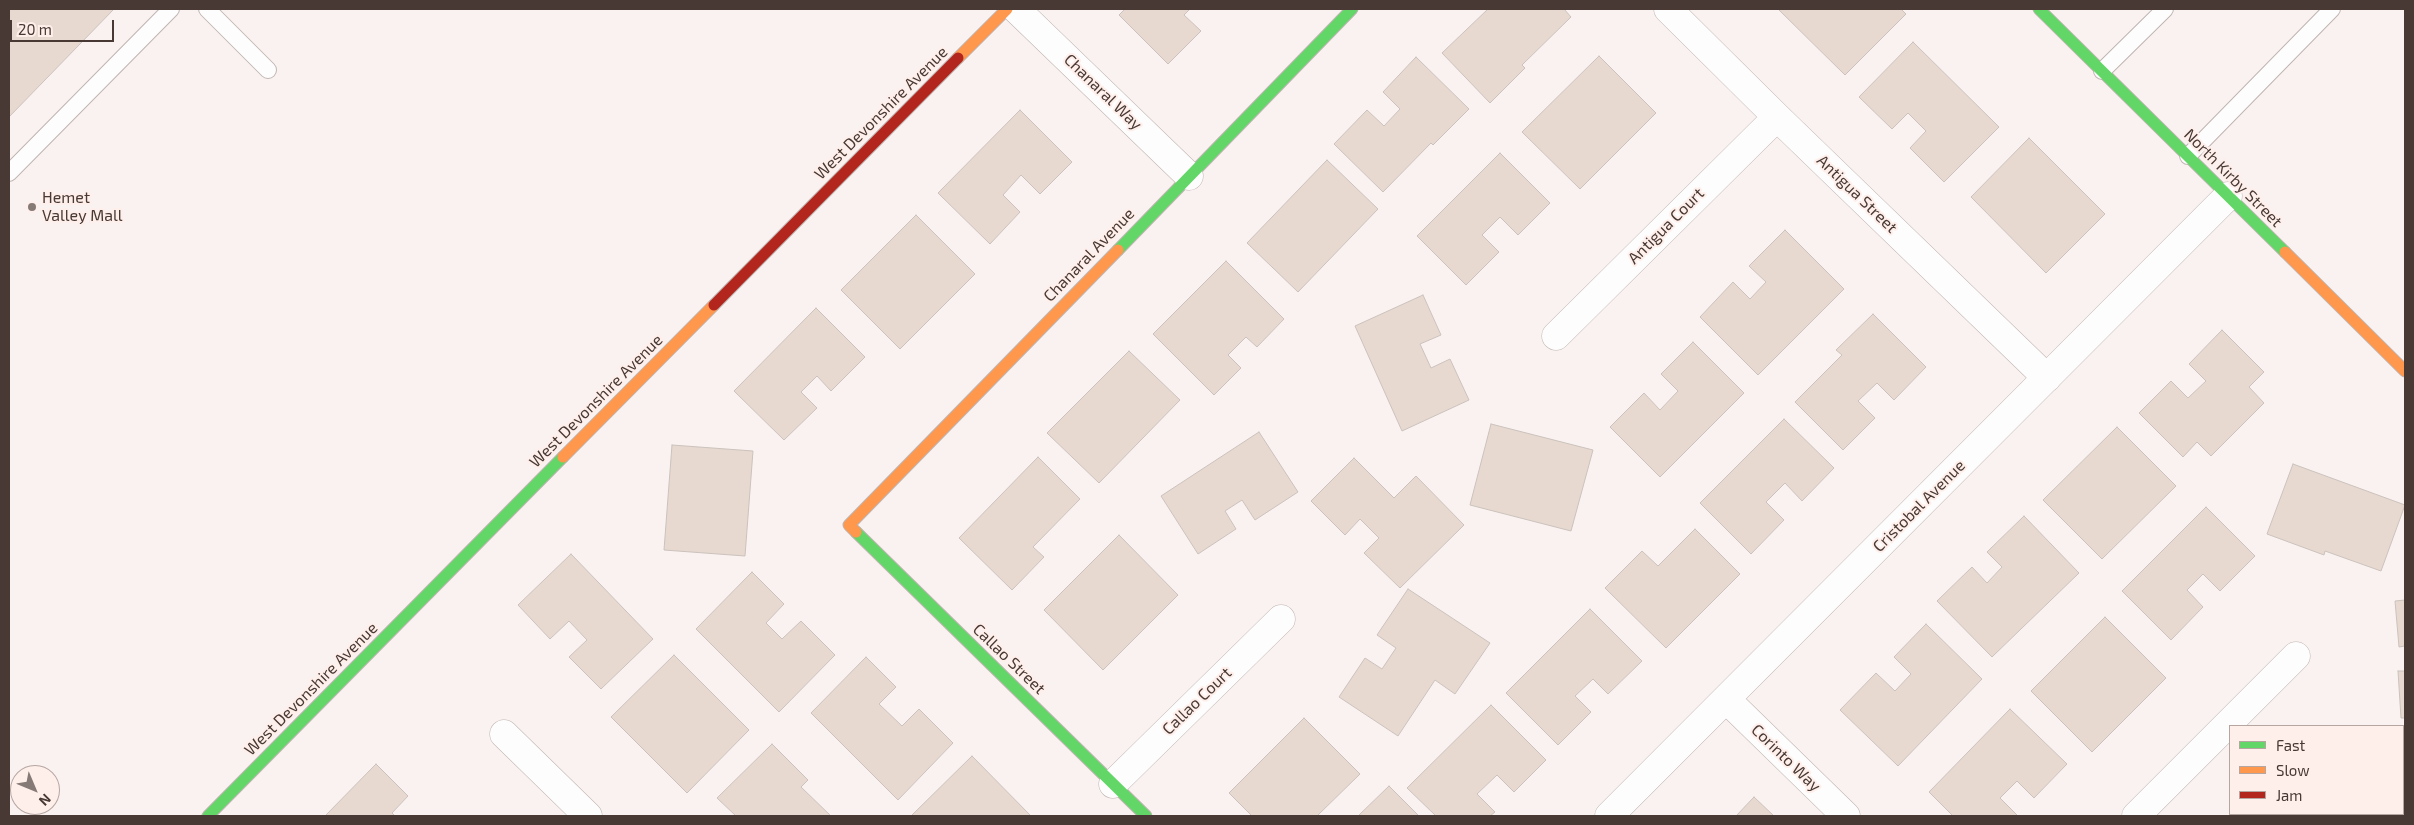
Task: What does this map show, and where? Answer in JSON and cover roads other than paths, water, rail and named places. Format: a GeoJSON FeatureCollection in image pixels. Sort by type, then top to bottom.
{"type":"FeatureCollection","features":[{"type":"Feature","properties":{"kind":"street","name":"West Devonshire Avenue"},"geometry":{"type":"LineString","coordinates":[[208,816],[1007,9]]}},
{"type":"Feature","properties":{"kind":"street","name":"Chanaral Way"},"geometry":{"type":"LineString","coordinates":[[1016,9],[1189,176]]}},
{"type":"Feature","properties":{"kind":"street","name":"Chanaral Avenue"},"geometry":{"type":"LineString","coordinates":[[848,525],[1352,9]]}},
{"type":"Feature","properties":{"kind":"street","name":"Antigua Street"},"geometry":{"type":"LineString","coordinates":[[1668,9],[1777,117],[2048,378]]}},
{"type":"Feature","properties":{"kind":"street","name":"North Kirby Street"},"geometry":{"type":"LineString","coordinates":[[2039,9],[2405,371]]}},
{"type":"Feature","properties":{"kind":"street","name":"Antigua Court"},"geometry":{"type":"LineString","coordinates":[[1556,336],[1777,117]]}},
{"type":"Feature","properties":{"kind":"street","name":"Cristobal Avenue"},"geometry":{"type":"LineString","coordinates":[[1609,816],[2228,196]]}},
{"type":"Feature","properties":{"kind":"street","name":"Callao Street"},"geometry":{"type":"LineString","coordinates":[[848,525],[1146,816]]}},
{"type":"Feature","properties":{"kind":"street","name":"Callao Court"},"geometry":{"type":"LineString","coordinates":[[1113,784],[1281,619]]}},
{"type":"Feature","properties":{"kind":"street"},"geometry":{"type":"LineString","coordinates":[[2136,816],[2296,656]]}},
{"type":"Feature","properties":{"kind":"street","name":"Corinto Way"},"geometry":{"type":"LineString","coordinates":[[1726,699],[1846,816]]}},
{"type":"Feature","properties":{"kind":"street"},"geometry":{"type":"LineString","coordinates":[[504,734],[588,816]]}},
{"type":"Feature","properties":{"kind":"lane"},"geometry":{"type":"LineString","coordinates":[[9,173],[171,9]]}},
{"type":"Feature","properties":{"kind":"lane"},"geometry":{"type":"LineString","coordinates":[[207,9],[268,70]]}},
{"type":"Feature","properties":{"kind":"lane"},"geometry":{"type":"LineString","coordinates":[[2102,71],[2166,9]]}},
{"type":"Feature","properties":{"kind":"lane"},"geometry":{"type":"LineString","coordinates":[[2188,156],[2332,9]]}},
{"type":"Feature","properties":{"kind":"place","name":"Hemet Valley Mall"},"geometry":{"type":"Point","coordinates":[32,207]}}]}
